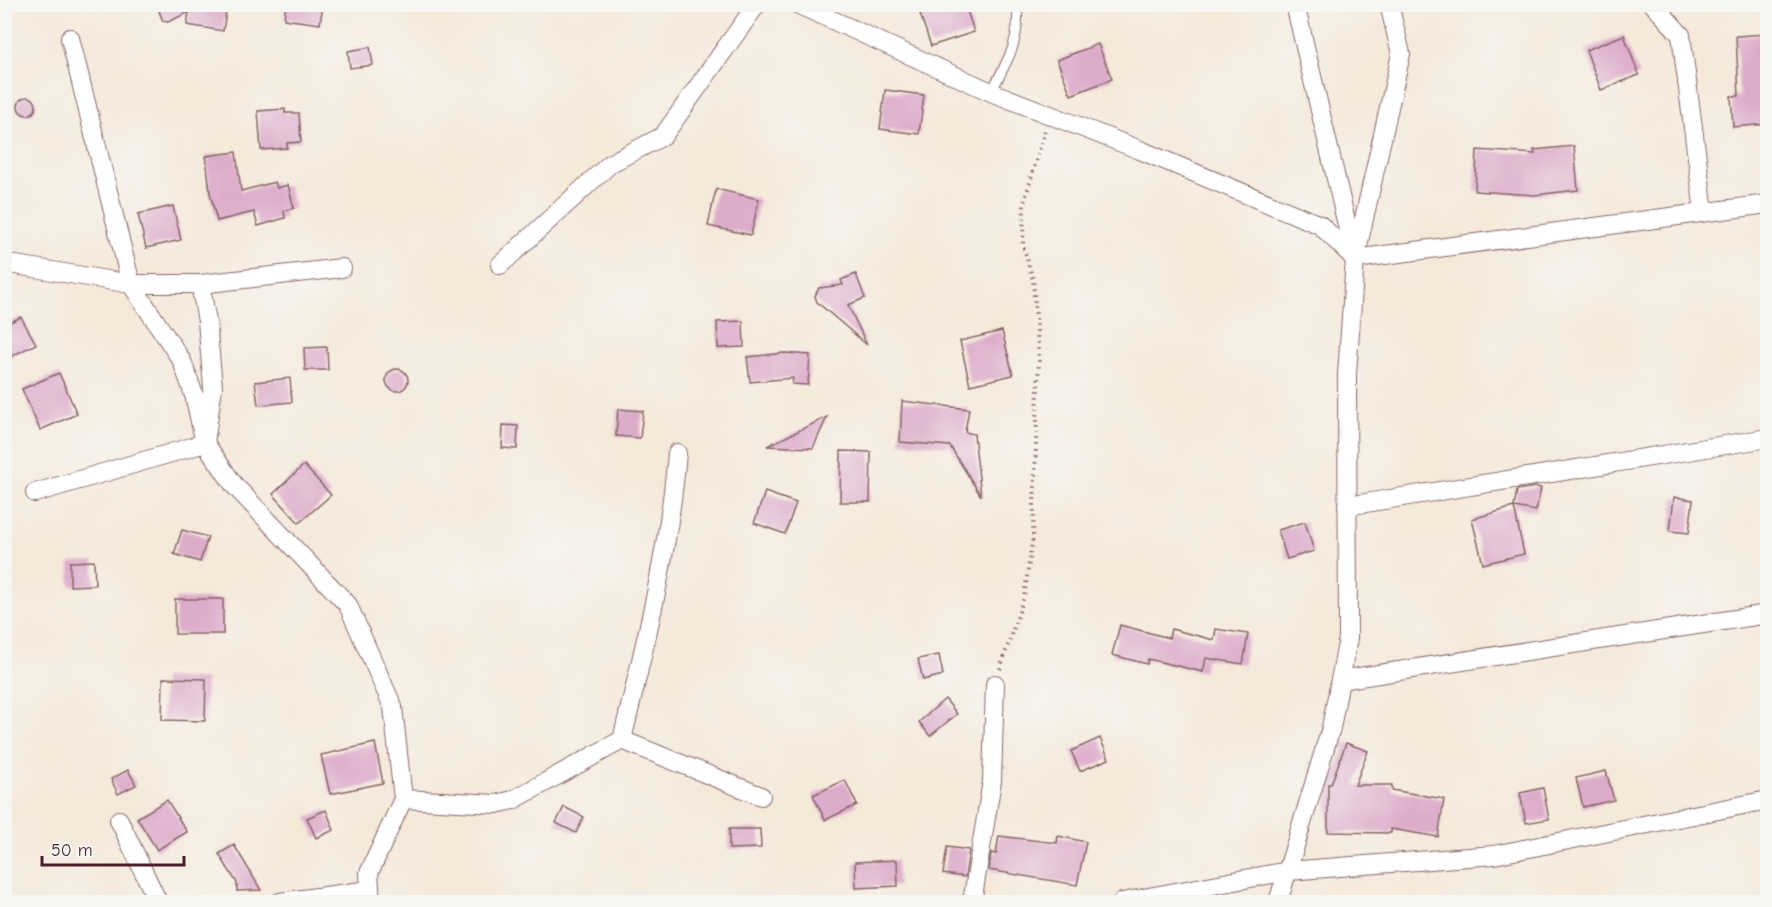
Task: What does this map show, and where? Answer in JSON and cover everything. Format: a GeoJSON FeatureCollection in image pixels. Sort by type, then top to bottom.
{"type":"FeatureCollection","features":[{"type":"Feature","properties":{"kind":"street"},"geometry":{"type":"LineString","coordinates":[[500,265],[611,163],[663,136],[757,4]]}},
{"type":"Feature","properties":{"kind":"street"},"geometry":{"type":"LineString","coordinates":[[797,4],[991,92],[1320,225],[1355,259]]}},
{"type":"Feature","properties":{"kind":"street"},"geometry":{"type":"LineString","coordinates":[[1295,4],[1355,259]]}},
{"type":"Feature","properties":{"kind":"street"},"geometry":{"type":"LineString","coordinates":[[1278,903],[1331,728],[1348,638],[1347,375],[1355,259],[1401,54],[1389,4]]}},
{"type":"Feature","properties":{"kind":"street"},"geometry":{"type":"LineString","coordinates":[[1653,4],[1681,35],[1704,212]]}},
{"type":"Feature","properties":{"kind":"street"},"geometry":{"type":"LineString","coordinates":[[70,38],[131,284],[182,361],[194,395],[205,443],[234,485],[348,605],[393,707],[403,799],[369,873],[371,896],[280,903]]}},
{"type":"Feature","properties":{"kind":"street"},"geometry":{"type":"LineString","coordinates":[[1355,259],[1767,204]]}},
{"type":"Feature","properties":{"kind":"street"},"geometry":{"type":"LineString","coordinates":[[4,263],[131,284],[200,284],[342,268]]}},
{"type":"Feature","properties":{"kind":"street"},"geometry":{"type":"LineString","coordinates":[[200,284],[213,387],[205,443]]}},
{"type":"Feature","properties":{"kind":"street"},"geometry":{"type":"LineString","coordinates":[[1347,506],[1767,438]]}},
{"type":"Feature","properties":{"kind":"street"},"geometry":{"type":"LineString","coordinates":[[35,493],[205,443]]}},
{"type":"Feature","properties":{"kind":"street"},"geometry":{"type":"LineString","coordinates":[[403,799],[496,804],[513,800],[622,740],[648,633],[674,495],[677,453]]}},
{"type":"Feature","properties":{"kind":"street"},"geometry":{"type":"LineString","coordinates":[[1340,680],[1767,614]]}},
{"type":"Feature","properties":{"kind":"street"},"geometry":{"type":"LineString","coordinates":[[972,903],[992,781],[995,684]]}},
{"type":"Feature","properties":{"kind":"street"},"geometry":{"type":"LineString","coordinates":[[622,740],[761,796]]}},
{"type":"Feature","properties":{"kind":"street"},"geometry":{"type":"LineString","coordinates":[[1122,903],[1288,871],[1494,855],[1721,812],[1767,800]]}},
{"type":"Feature","properties":{"kind":"street"},"geometry":{"type":"LineString","coordinates":[[119,820],[158,903]]}},
{"type":"Feature","properties":{"kind":"lane"},"geometry":{"type":"LineString","coordinates":[[991,92],[1015,48],[1019,18],[1017,4]]}},
{"type":"Feature","properties":{"kind":"path"},"geometry":{"type":"LineString","coordinates":[[995,684],[1024,597],[1033,537],[1039,358],[1033,280],[1023,245],[1024,203],[1050,115]]}},
{"type":"Feature","properties":{"kind":"building"},"geometry":{"type":"Polygon","coordinates":[[[163,4],[190,9],[191,4],[227,4],[223,31],[187,25],[189,12],[168,22],[163,21],[159,11],[163,4]]]}},
{"type":"Feature","properties":{"kind":"building"},"geometry":{"type":"Polygon","coordinates":[[[286,4],[323,4],[320,24],[284,19],[286,4]]]}},
{"type":"Feature","properties":{"kind":"building"},"geometry":{"type":"Polygon","coordinates":[[[928,4],[965,4],[974,32],[931,46],[918,8],[928,4]]]}},
{"type":"Feature","properties":{"kind":"building"},"geometry":{"type":"Polygon","coordinates":[[[1767,34],[1767,124],[1733,127],[1731,96],[1739,96],[1736,36],[1767,34]]]}},
{"type":"Feature","properties":{"kind":"building"},"geometry":{"type":"Polygon","coordinates":[[[1624,35],[1639,75],[1601,90],[1586,50],[1624,35]]]}},
{"type":"Feature","properties":{"kind":"building"},"geometry":{"type":"Polygon","coordinates":[[[1098,44],[1112,79],[1071,95],[1057,60],[1098,44]]]}},
{"type":"Feature","properties":{"kind":"building"},"geometry":{"type":"Polygon","coordinates":[[[370,47],[373,65],[350,68],[348,51],[370,47]]]}},
{"type":"Feature","properties":{"kind":"building"},"geometry":{"type":"Polygon","coordinates":[[[885,90],[924,95],[919,134],[880,129],[885,90]]]}},
{"type":"Feature","properties":{"kind":"building"},"geometry":{"type":"Polygon","coordinates":[[[27,97],[33,100],[36,106],[33,112],[27,115],[21,112],[18,106],[21,100],[27,97]]]}},
{"type":"Feature","properties":{"kind":"building"},"geometry":{"type":"Polygon","coordinates":[[[285,109],[285,113],[299,113],[301,142],[287,143],[287,148],[261,150],[258,111],[285,109]]]}},
{"type":"Feature","properties":{"kind":"building"},"geometry":{"type":"Polygon","coordinates":[[[1574,146],[1578,190],[1534,195],[1475,191],[1477,150],[1535,154],[1534,150],[1574,146]]]}},
{"type":"Feature","properties":{"kind":"building"},"geometry":{"type":"Polygon","coordinates":[[[236,152],[241,191],[275,182],[277,188],[288,185],[294,208],[284,211],[285,218],[258,226],[254,212],[217,221],[210,193],[206,156],[236,152]]]}},
{"type":"Feature","properties":{"kind":"building"},"geometry":{"type":"Polygon","coordinates":[[[716,189],[759,199],[751,235],[708,226],[716,189]]]}},
{"type":"Feature","properties":{"kind":"building"},"geometry":{"type":"Polygon","coordinates":[[[173,206],[181,240],[146,248],[138,214],[173,206]]]}},
{"type":"Feature","properties":{"kind":"building"},"geometry":{"type":"Polygon","coordinates":[[[856,274],[865,298],[848,305],[867,345],[817,302],[815,296],[819,288],[843,285],[841,280],[856,274]]]}},
{"type":"Feature","properties":{"kind":"building"},"geometry":{"type":"Polygon","coordinates":[[[21,317],[36,344],[4,360],[4,325],[21,317]]]}},
{"type":"Feature","properties":{"kind":"building"},"geometry":{"type":"Polygon","coordinates":[[[743,321],[744,347],[718,348],[717,322],[743,321]]]}},
{"type":"Feature","properties":{"kind":"building"},"geometry":{"type":"Polygon","coordinates":[[[1002,331],[1013,375],[970,385],[960,341],[1002,331]]]}},
{"type":"Feature","properties":{"kind":"building"},"geometry":{"type":"Polygon","coordinates":[[[327,347],[328,370],[305,370],[304,348],[327,347]]]}},
{"type":"Feature","properties":{"kind":"building"},"geometry":{"type":"Polygon","coordinates":[[[784,353],[810,355],[808,385],[792,384],[793,378],[750,382],[747,357],[784,353]]]}},
{"type":"Feature","properties":{"kind":"building"},"geometry":{"type":"Polygon","coordinates":[[[393,369],[401,369],[408,376],[408,384],[401,391],[393,391],[386,384],[386,376],[393,369]]]}},
{"type":"Feature","properties":{"kind":"building"},"geometry":{"type":"Polygon","coordinates":[[[59,373],[77,414],[40,430],[22,389],[59,373]]]}},
{"type":"Feature","properties":{"kind":"building"},"geometry":{"type":"Polygon","coordinates":[[[290,378],[292,402],[258,405],[255,382],[290,378]]]}},
{"type":"Feature","properties":{"kind":"building"},"geometry":{"type":"Polygon","coordinates":[[[902,401],[969,409],[965,432],[974,434],[981,496],[950,446],[900,442],[902,401]]]}},
{"type":"Feature","properties":{"kind":"building"},"geometry":{"type":"Polygon","coordinates":[[[618,409],[643,411],[640,438],[616,436],[618,409]]]}},
{"type":"Feature","properties":{"kind":"building"},"geometry":{"type":"Polygon","coordinates":[[[827,417],[813,448],[767,446],[827,417]]]}},
{"type":"Feature","properties":{"kind":"building"},"geometry":{"type":"Polygon","coordinates":[[[503,425],[518,426],[517,449],[502,448],[503,425]]]}},
{"type":"Feature","properties":{"kind":"building"},"geometry":{"type":"Polygon","coordinates":[[[841,451],[871,452],[870,502],[840,502],[841,451]]]}},
{"type":"Feature","properties":{"kind":"building"},"geometry":{"type":"Polygon","coordinates":[[[304,465],[331,495],[299,523],[273,494],[304,465]]]}},
{"type":"Feature","properties":{"kind":"building"},"geometry":{"type":"Polygon","coordinates":[[[1541,488],[1536,511],[1514,507],[1517,490],[1541,488]]]}},
{"type":"Feature","properties":{"kind":"building"},"geometry":{"type":"Polygon","coordinates":[[[765,492],[796,503],[785,534],[754,523],[765,492]]]}},
{"type":"Feature","properties":{"kind":"building"},"geometry":{"type":"Polygon","coordinates":[[[1674,497],[1693,500],[1689,533],[1670,531],[1674,497]]]}},
{"type":"Feature","properties":{"kind":"building"},"geometry":{"type":"Polygon","coordinates":[[[1514,507],[1524,554],[1483,564],[1472,519],[1514,507]]]}},
{"type":"Feature","properties":{"kind":"building"},"geometry":{"type":"Polygon","coordinates":[[[1305,522],[1314,551],[1287,559],[1278,530],[1305,522]]]}},
{"type":"Feature","properties":{"kind":"building"},"geometry":{"type":"Polygon","coordinates":[[[182,530],[208,537],[200,562],[174,554],[182,530]]]}},
{"type":"Feature","properties":{"kind":"building"},"geometry":{"type":"Polygon","coordinates":[[[94,561],[95,585],[70,586],[70,562],[94,561]]]}},
{"type":"Feature","properties":{"kind":"building"},"geometry":{"type":"Polygon","coordinates":[[[175,599],[223,599],[223,634],[175,634],[175,599]]]}},
{"type":"Feature","properties":{"kind":"building"},"geometry":{"type":"Polygon","coordinates":[[[1120,625],[1169,638],[1171,629],[1214,640],[1216,629],[1248,634],[1243,664],[1206,658],[1203,672],[1148,659],[1147,664],[1112,655],[1120,625]]]}},
{"type":"Feature","properties":{"kind":"building"},"geometry":{"type":"Polygon","coordinates":[[[939,655],[943,675],[923,680],[918,659],[939,655]]]}},
{"type":"Feature","properties":{"kind":"building"},"geometry":{"type":"Polygon","coordinates":[[[163,678],[206,679],[205,721],[162,720],[163,678]]]}},
{"type":"Feature","properties":{"kind":"building"},"geometry":{"type":"Polygon","coordinates":[[[945,699],[957,714],[930,736],[919,722],[945,699]]]}},
{"type":"Feature","properties":{"kind":"building"},"geometry":{"type":"Polygon","coordinates":[[[1100,738],[1109,759],[1080,771],[1071,751],[1100,738]]]}},
{"type":"Feature","properties":{"kind":"building"},"geometry":{"type":"Polygon","coordinates":[[[375,743],[383,783],[330,794],[321,755],[375,743]]]}},
{"type":"Feature","properties":{"kind":"building"},"geometry":{"type":"Polygon","coordinates":[[[1346,743],[1368,751],[1355,785],[1392,785],[1392,790],[1444,799],[1438,837],[1391,829],[1391,833],[1328,832],[1328,784],[1331,784],[1346,743]]]}},
{"type":"Feature","properties":{"kind":"building"},"geometry":{"type":"Polygon","coordinates":[[[128,770],[136,785],[118,794],[111,779],[128,770]]]}},
{"type":"Feature","properties":{"kind":"building"},"geometry":{"type":"Polygon","coordinates":[[[1606,771],[1614,800],[1583,807],[1576,778],[1606,771]]]}},
{"type":"Feature","properties":{"kind":"building"},"geometry":{"type":"Polygon","coordinates":[[[845,780],[857,805],[825,820],[813,795],[845,780]]]}},
{"type":"Feature","properties":{"kind":"building"},"geometry":{"type":"Polygon","coordinates":[[[1543,788],[1549,819],[1526,823],[1520,793],[1543,788]]]}},
{"type":"Feature","properties":{"kind":"building"},"geometry":{"type":"Polygon","coordinates":[[[167,800],[187,832],[157,850],[137,818],[167,800]]]}},
{"type":"Feature","properties":{"kind":"building"},"geometry":{"type":"Polygon","coordinates":[[[564,807],[584,817],[576,833],[556,823],[564,807]]]}},
{"type":"Feature","properties":{"kind":"building"},"geometry":{"type":"Polygon","coordinates":[[[326,810],[334,830],[316,838],[307,818],[326,810]]]}},
{"type":"Feature","properties":{"kind":"building"},"geometry":{"type":"Polygon","coordinates":[[[729,829],[760,829],[761,848],[729,849],[729,829]]]}},
{"type":"Feature","properties":{"kind":"building"},"geometry":{"type":"Polygon","coordinates":[[[999,836],[1057,843],[1058,836],[1086,842],[1077,885],[989,870],[991,853],[996,854],[999,836]]]}},
{"type":"Feature","properties":{"kind":"building"},"geometry":{"type":"Polygon","coordinates":[[[234,845],[261,890],[237,891],[237,883],[219,854],[234,845]]]}},
{"type":"Feature","properties":{"kind":"building"},"geometry":{"type":"Polygon","coordinates":[[[947,847],[969,850],[965,877],[943,874],[947,847]]]}},
{"type":"Feature","properties":{"kind":"building"},"geometry":{"type":"Polygon","coordinates":[[[897,860],[898,886],[856,888],[855,862],[897,860]]]}}]}
